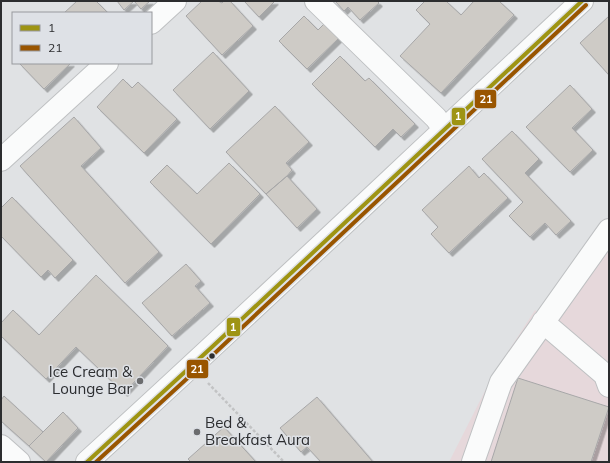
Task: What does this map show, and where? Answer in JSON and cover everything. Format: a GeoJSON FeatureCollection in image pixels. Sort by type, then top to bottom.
{"type":"FeatureCollection","features":[{"type":"Feature","properties":{"kind":"street"},"geometry":{"type":"LineString","coordinates":[[152,22],[175,1]]}},
{"type":"Feature","properties":{"kind":"street"},"geometry":{"type":"LineString","coordinates":[[316,1],[436,118],[444,129]]}},
{"type":"Feature","properties":{"kind":"street"},"geometry":{"type":"LineString","coordinates":[[87,462],[192,366],[582,1]]}},
{"type":"Feature","properties":{"kind":"street"},"geometry":{"type":"LineString","coordinates":[[1,160],[106,64]]}},
{"type":"Feature","properties":{"kind":"street"},"geometry":{"type":"LineString","coordinates":[[473,462],[502,382],[609,230]]}},
{"type":"Feature","properties":{"kind":"street"},"geometry":{"type":"LineString","coordinates":[[543,322],[605,374],[609,386]]}},
{"type":"Feature","properties":{"kind":"street"},"geometry":{"type":"LineString","coordinates":[[1,446],[19,462]]}},
{"type":"Feature","properties":{"kind":"path"},"geometry":{"type":"LineString","coordinates":[[192,366],[284,462]]}},
{"type":"Feature","properties":{"kind":"shaded area"},"geometry":{"type":"Polygon","coordinates":[[[609,242],[609,462],[449,462],[493,375],[535,310],[555,325],[609,242]]]}},
{"type":"Feature","properties":{"kind":"building"},"geometry":{"type":"Polygon","coordinates":[[[77,1],[96,1],[107,12],[65,12],[77,1]]]}},
{"type":"Feature","properties":{"kind":"building"},"geometry":{"type":"Polygon","coordinates":[[[117,1],[134,1],[124,10],[117,1]]]}},
{"type":"Feature","properties":{"kind":"building"},"geometry":{"type":"Polygon","coordinates":[[[134,1],[150,1],[141,9],[134,1]]]}},
{"type":"Feature","properties":{"kind":"building"},"geometry":{"type":"Polygon","coordinates":[[[202,1],[218,1],[222,3],[224,1],[230,1],[253,26],[222,55],[186,16],[202,1]]]}},
{"type":"Feature","properties":{"kind":"building"},"geometry":{"type":"Polygon","coordinates":[[[244,1],[275,1],[259,17],[244,1]]]}},
{"type":"Feature","properties":{"kind":"building"},"geometry":{"type":"Polygon","coordinates":[[[335,1],[377,1],[379,3],[360,20],[348,7],[344,11],[335,1]]]}},
{"type":"Feature","properties":{"kind":"building"},"geometry":{"type":"Polygon","coordinates":[[[425,1],[446,1],[461,15],[474,1],[499,1],[514,15],[441,93],[400,56],[430,24],[416,10],[425,1]]]}},
{"type":"Feature","properties":{"kind":"building"},"geometry":{"type":"Polygon","coordinates":[[[304,16],[318,30],[325,23],[339,38],[307,69],[279,41],[304,16]]]}},
{"type":"Feature","properties":{"kind":"building"},"geometry":{"type":"Polygon","coordinates":[[[609,16],[609,74],[608,74],[580,43],[609,16]]]}},
{"type":"Feature","properties":{"kind":"building"},"geometry":{"type":"Polygon","coordinates":[[[213,52],[249,91],[210,129],[173,90],[213,52]]]}},
{"type":"Feature","properties":{"kind":"building"},"geometry":{"type":"Polygon","coordinates":[[[340,56],[365,81],[369,78],[415,124],[401,137],[393,129],[375,147],[312,84],[340,56]]]}},
{"type":"Feature","properties":{"kind":"building"},"geometry":{"type":"Polygon","coordinates":[[[20,64],[70,64],[44,89],[20,64]]]}},
{"type":"Feature","properties":{"kind":"building"},"geometry":{"type":"Polygon","coordinates":[[[123,79],[132,88],[138,82],[177,119],[144,153],[97,107],[123,79]]]}},
{"type":"Feature","properties":{"kind":"building"},"geometry":{"type":"Polygon","coordinates":[[[570,85],[592,109],[572,128],[593,150],[570,172],[526,127],[570,85]]]}},
{"type":"Feature","properties":{"kind":"building"},"geometry":{"type":"Polygon","coordinates":[[[275,106],[309,142],[286,163],[292,170],[266,194],[226,152],[275,106]]]}},
{"type":"Feature","properties":{"kind":"building"},"geometry":{"type":"Polygon","coordinates":[[[74,117],[101,148],[81,166],[159,252],[125,283],[20,166],[74,117]]]}},
{"type":"Feature","properties":{"kind":"building"},"geometry":{"type":"Polygon","coordinates":[[[512,131],[539,159],[525,173],[571,221],[556,235],[545,223],[530,237],[509,216],[523,202],[482,159],[512,131]]]}},
{"type":"Feature","properties":{"kind":"building"},"geometry":{"type":"Polygon","coordinates":[[[229,163],[260,194],[211,244],[150,182],[167,165],[197,194],[229,163]]]}},
{"type":"Feature","properties":{"kind":"building"},"geometry":{"type":"Polygon","coordinates":[[[469,166],[479,178],[484,173],[508,198],[449,253],[431,234],[438,227],[422,210],[469,166]]]}},
{"type":"Feature","properties":{"kind":"building"},"geometry":{"type":"Polygon","coordinates":[[[287,176],[317,209],[297,228],[266,194],[287,176]]]}},
{"type":"Feature","properties":{"kind":"building"},"geometry":{"type":"Polygon","coordinates":[[[12,197],[73,260],[55,278],[48,270],[41,277],[1,236],[1,208],[12,197]]]}},
{"type":"Feature","properties":{"kind":"building"},"geometry":{"type":"Polygon","coordinates":[[[186,264],[201,281],[195,286],[210,303],[172,336],[142,303],[186,264]]]}},
{"type":"Feature","properties":{"kind":"building"},"geometry":{"type":"Polygon","coordinates":[[[96,275],[168,346],[124,393],[76,347],[46,379],[1,336],[1,323],[13,310],[39,335],[96,275]]]}},
{"type":"Feature","properties":{"kind":"building"},"geometry":{"type":"Polygon","coordinates":[[[518,378],[609,407],[591,462],[491,462],[518,378]]]}},
{"type":"Feature","properties":{"kind":"building"},"geometry":{"type":"Polygon","coordinates":[[[4,396],[43,432],[29,446],[1,421],[1,400],[4,396]]]}},
{"type":"Feature","properties":{"kind":"building"},"geometry":{"type":"Polygon","coordinates":[[[317,397],[373,462],[321,462],[307,447],[301,452],[280,428],[317,397]]]}},
{"type":"Feature","properties":{"kind":"building"},"geometry":{"type":"Polygon","coordinates":[[[63,412],[78,428],[46,462],[29,446],[63,412]]]}},
{"type":"Feature","properties":{"kind":"building"},"geometry":{"type":"Polygon","coordinates":[[[224,427],[256,462],[191,462],[188,459],[224,427]]]}},
{"type":"Feature","properties":{"kind":"transit line","name":"1"},"geometry":{"type":"LineString","coordinates":[[87,462],[582,1]]}},
{"type":"Feature","properties":{"kind":"transit line","name":"21"},"geometry":{"type":"LineString","coordinates":[[96,462],[216,352],[586,5]]}},
{"type":"Feature","properties":{"kind":"place","name":"Ice Cream & Lounge Bar"},"geometry":{"type":"Point","coordinates":[140,381]}},
{"type":"Feature","properties":{"kind":"place","name":"Bed & Breakfast Aura"},"geometry":{"type":"Point","coordinates":[197,432]}}]}
